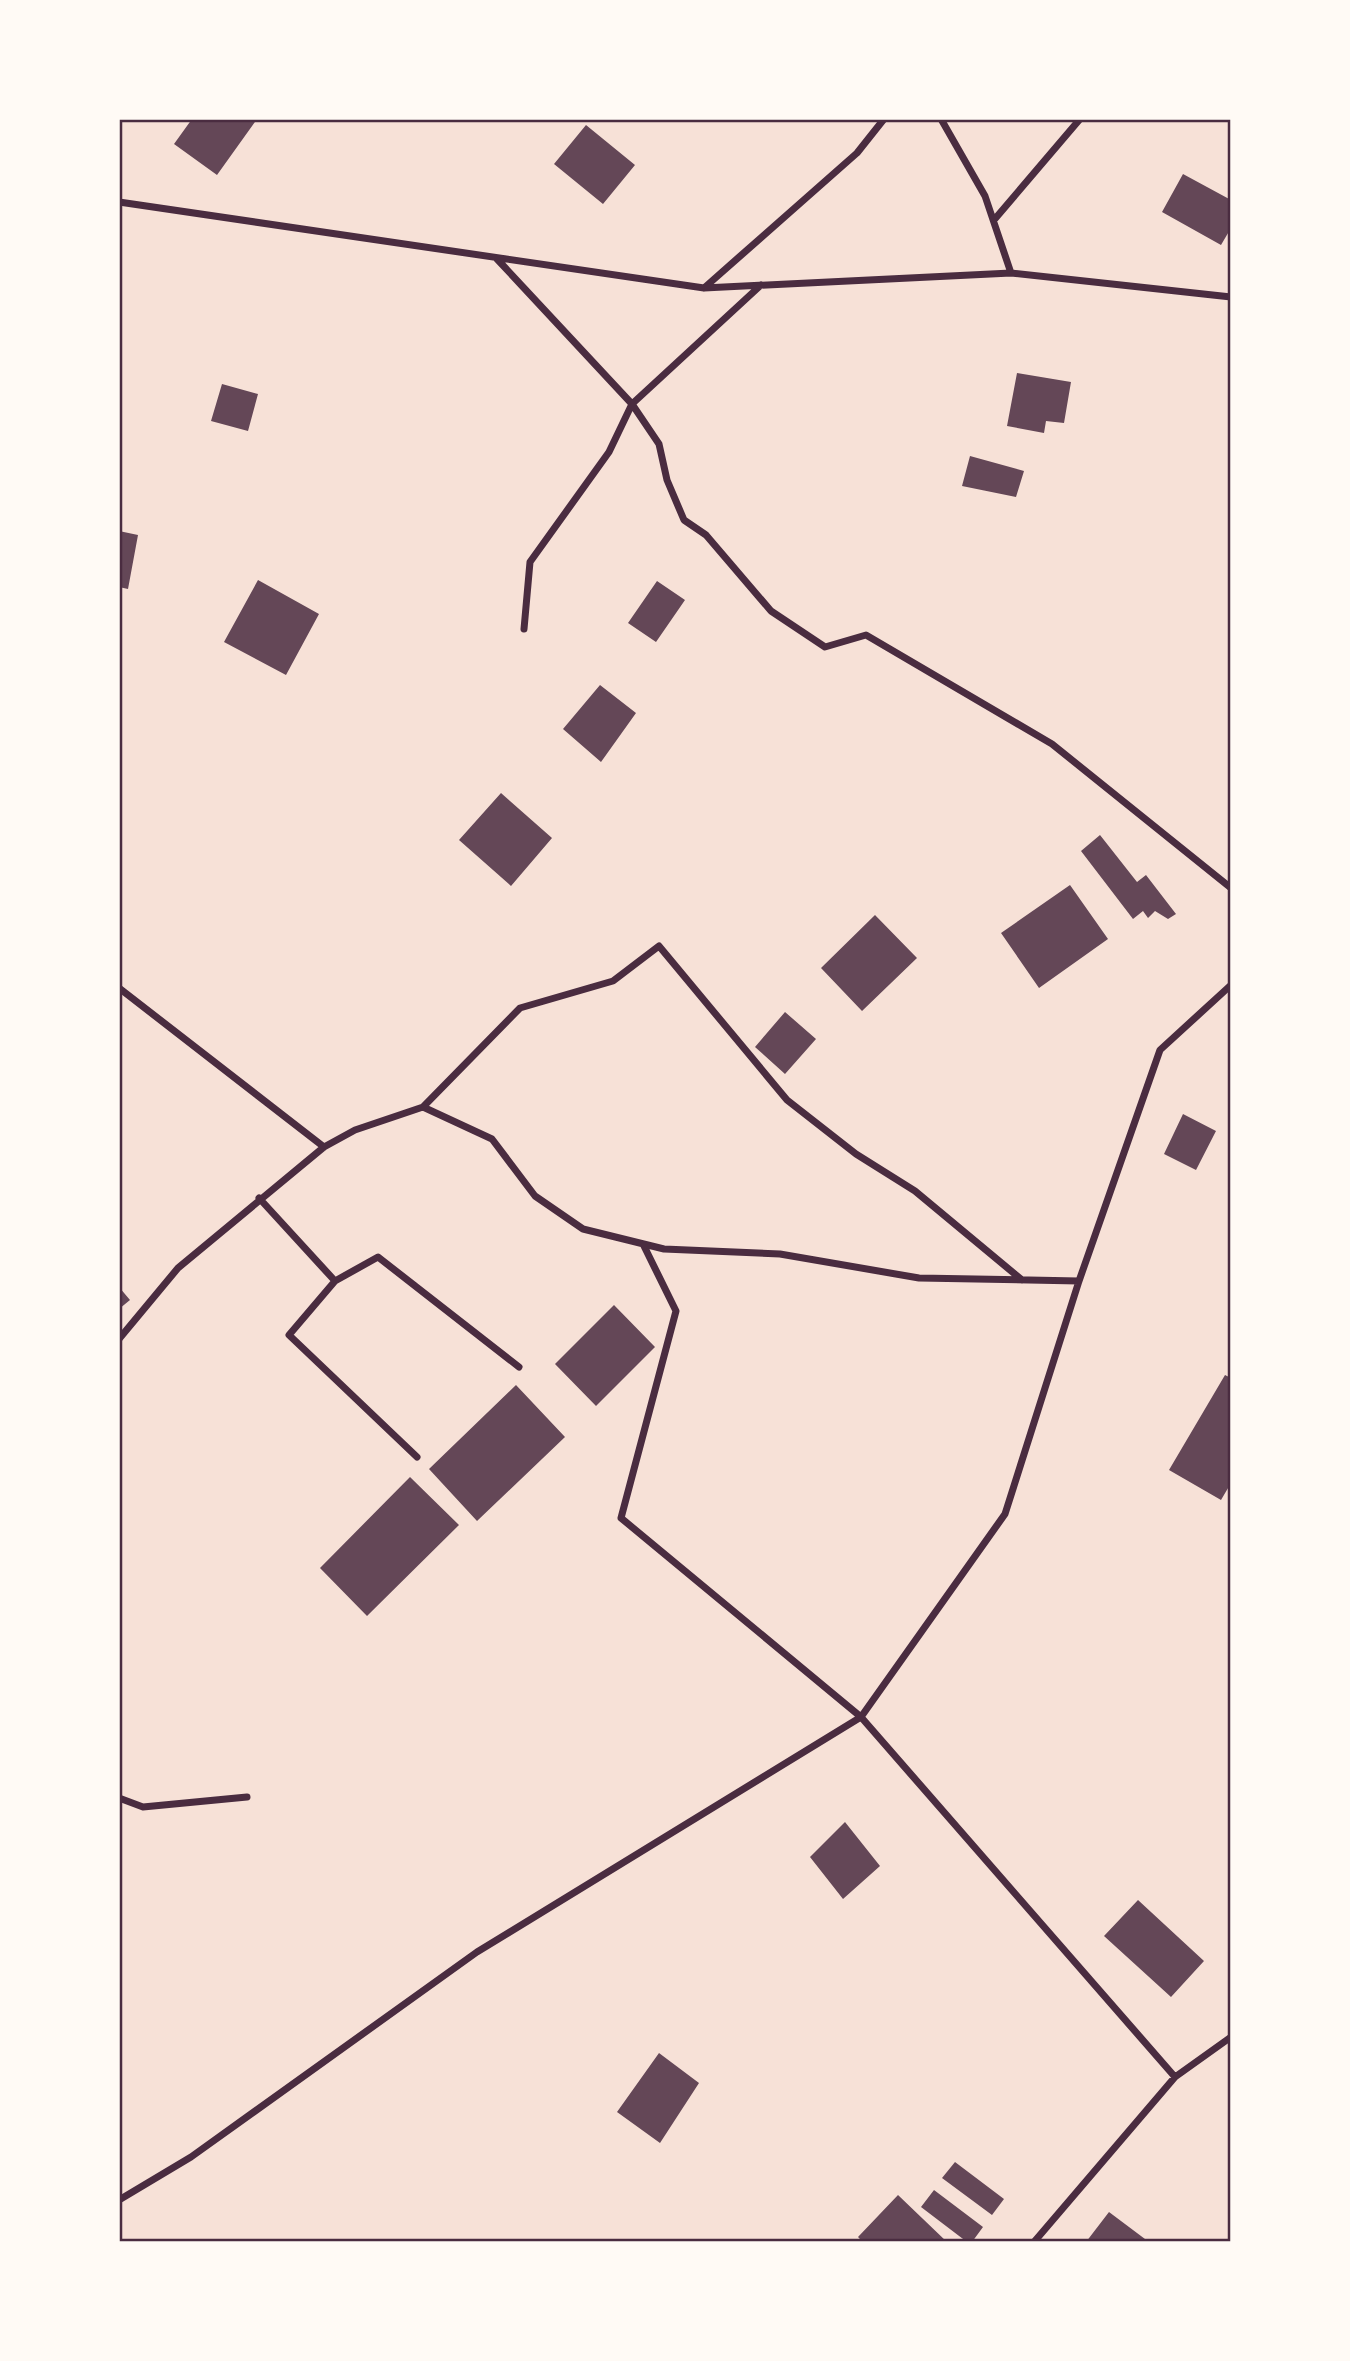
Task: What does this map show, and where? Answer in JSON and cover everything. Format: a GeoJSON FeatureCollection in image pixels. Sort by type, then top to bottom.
{"type":"FeatureCollection","features":[{"type":"Feature","properties":{"kind":"street"},"geometry":{"type":"LineString","coordinates":[[704,288],[857,153],[884,119]]}},
{"type":"Feature","properties":{"kind":"street"},"geometry":{"type":"LineString","coordinates":[[941,119],[985,196],[1011,273]]}},
{"type":"Feature","properties":{"kind":"street"},"geometry":{"type":"LineString","coordinates":[[993,220],[1080,119]]}},
{"type":"Feature","properties":{"kind":"street"},"geometry":{"type":"LineString","coordinates":[[119,202],[704,288],[1011,273],[1231,297]]}},
{"type":"Feature","properties":{"kind":"street"},"geometry":{"type":"LineString","coordinates":[[497,259],[632,404],[659,444],[667,480],[684,520],[706,535],[771,611],[825,647],[866,635],[1052,744],[1231,888]]}},
{"type":"Feature","properties":{"kind":"street"},"geometry":{"type":"LineString","coordinates":[[524,629],[530,562],[610,452],[632,404],[761,285]]}},
{"type":"Feature","properties":{"kind":"street"},"geometry":{"type":"LineString","coordinates":[[119,1339],[178,1268],[259,1198],[324,1147],[355,1130],[423,1107],[520,1008],[613,981],[659,946],[787,1100],[856,1154],[915,1191],[1022,1280]]}},
{"type":"Feature","properties":{"kind":"street"},"geometry":{"type":"LineString","coordinates":[[119,2200],[191,2157],[477,1952],[861,1717],[1005,1514],[1079,1281],[1160,1050],[1231,985]]}},
{"type":"Feature","properties":{"kind":"street"},"geometry":{"type":"LineString","coordinates":[[119,988],[324,1147]]}},
{"type":"Feature","properties":{"kind":"street"},"geometry":{"type":"LineString","coordinates":[[423,1107],[492,1139],[536,1196],[583,1229],[664,1249],[780,1254],[919,1278],[1079,1281]]}},
{"type":"Feature","properties":{"kind":"street"},"geometry":{"type":"LineString","coordinates":[[259,1198],[335,1280]]}},
{"type":"Feature","properties":{"kind":"street"},"geometry":{"type":"LineString","coordinates":[[643,1244],[677,1311],[621,1518],[861,1717],[1175,2077]]}},
{"type":"Feature","properties":{"kind":"street"},"geometry":{"type":"LineString","coordinates":[[417,1457],[289,1335],[335,1280],[378,1257],[519,1367]]}},
{"type":"Feature","properties":{"kind":"street"},"geometry":{"type":"LineString","coordinates":[[119,1798],[143,1807],[247,1797]]}},
{"type":"Feature","properties":{"kind":"street"},"geometry":{"type":"LineString","coordinates":[[1034,2242],[1175,2077],[1231,2037]]}},
{"type":"Feature","properties":{"kind":"building"},"geometry":{"type":"Polygon","coordinates":[[[192,119],[257,119],[217,175],[174,144],[192,119]]]}},
{"type":"Feature","properties":{"kind":"building"},"geometry":{"type":"Polygon","coordinates":[[[586,125],[635,165],[603,204],[554,164],[586,125]]]}},
{"type":"Feature","properties":{"kind":"building"},"geometry":{"type":"Polygon","coordinates":[[[1183,174],[1231,200],[1231,228],[1221,245],[1162,212],[1183,174]]]}},
{"type":"Feature","properties":{"kind":"building"},"geometry":{"type":"Polygon","coordinates":[[[1017,373],[1071,382],[1064,423],[1046,421],[1044,433],[1007,426],[1017,373]]]}},
{"type":"Feature","properties":{"kind":"building"},"geometry":{"type":"Polygon","coordinates":[[[222,384],[258,394],[248,431],[211,421],[222,384]]]}},
{"type":"Feature","properties":{"kind":"building"},"geometry":{"type":"Polygon","coordinates":[[[970,456],[1024,471],[1016,497],[962,486],[970,456]]]}},
{"type":"Feature","properties":{"kind":"building"},"geometry":{"type":"Polygon","coordinates":[[[119,531],[138,535],[128,589],[119,587],[119,531]]]}},
{"type":"Feature","properties":{"kind":"building"},"geometry":{"type":"Polygon","coordinates":[[[258,580],[319,614],[286,675],[224,642],[258,580]]]}},
{"type":"Feature","properties":{"kind":"building"},"geometry":{"type":"Polygon","coordinates":[[[657,581],[685,600],[656,642],[628,623],[657,581]]]}},
{"type":"Feature","properties":{"kind":"building"},"geometry":{"type":"Polygon","coordinates":[[[600,685],[636,713],[601,762],[563,729],[600,685]]]}},
{"type":"Feature","properties":{"kind":"building"},"geometry":{"type":"Polygon","coordinates":[[[501,793],[552,838],[511,886],[459,840],[501,793]]]}},
{"type":"Feature","properties":{"kind":"building"},"geometry":{"type":"Polygon","coordinates":[[[1100,835],[1137,882],[1146,875],[1176,914],[1168,919],[1155,911],[1148,918],[1143,911],[1133,919],[1081,851],[1100,835]]]}},
{"type":"Feature","properties":{"kind":"building"},"geometry":{"type":"Polygon","coordinates":[[[1070,885],[1108,939],[1039,988],[1001,933],[1070,885]]]}},
{"type":"Feature","properties":{"kind":"building"},"geometry":{"type":"Polygon","coordinates":[[[875,915],[917,958],[862,1011],[821,968],[875,915]]]}},
{"type":"Feature","properties":{"kind":"building"},"geometry":{"type":"Polygon","coordinates":[[[785,1012],[816,1039],[785,1074],[755,1047],[785,1012]]]}},
{"type":"Feature","properties":{"kind":"building"},"geometry":{"type":"Polygon","coordinates":[[[1183,1114],[1216,1131],[1196,1170],[1164,1154],[1183,1114]]]}},
{"type":"Feature","properties":{"kind":"building"},"geometry":{"type":"Polygon","coordinates":[[[119,1287],[130,1300],[119,1309],[119,1287]]]}},
{"type":"Feature","properties":{"kind":"building"},"geometry":{"type":"Polygon","coordinates":[[[614,1305],[655,1347],[596,1406],[555,1364],[614,1305]]]}},
{"type":"Feature","properties":{"kind":"building"},"geometry":{"type":"Polygon","coordinates":[[[1225,1375],[1231,1378],[1231,1483],[1221,1500],[1169,1470],[1225,1375]]]}},
{"type":"Feature","properties":{"kind":"building"},"geometry":{"type":"Polygon","coordinates":[[[516,1385],[565,1437],[477,1521],[429,1469],[516,1385]]]}},
{"type":"Feature","properties":{"kind":"building"},"geometry":{"type":"Polygon","coordinates":[[[410,1477],[459,1525],[367,1616],[320,1568],[410,1477]]]}},
{"type":"Feature","properties":{"kind":"building"},"geometry":{"type":"Polygon","coordinates":[[[845,1822],[880,1866],[843,1899],[810,1857],[845,1822]]]}},
{"type":"Feature","properties":{"kind":"building"},"geometry":{"type":"Polygon","coordinates":[[[1138,1900],[1204,1961],[1171,1997],[1104,1936],[1138,1900]]]}},
{"type":"Feature","properties":{"kind":"building"},"geometry":{"type":"Polygon","coordinates":[[[659,2053],[699,2083],[660,2143],[617,2112],[659,2053]]]}},
{"type":"Feature","properties":{"kind":"building"},"geometry":{"type":"Polygon","coordinates":[[[955,2162],[1004,2199],[992,2215],[942,2178],[955,2162]]]}},
{"type":"Feature","properties":{"kind":"building"},"geometry":{"type":"Polygon","coordinates":[[[934,2190],[983,2227],[972,2242],[967,2242],[921,2207],[934,2190]]]}},
{"type":"Feature","properties":{"kind":"building"},"geometry":{"type":"Polygon","coordinates":[[[898,2195],[947,2242],[863,2242],[858,2237],[898,2195]]]}},
{"type":"Feature","properties":{"kind":"building"},"geometry":{"type":"Polygon","coordinates":[[[1109,2212],[1149,2242],[1086,2242],[1109,2212]]]}}]}
